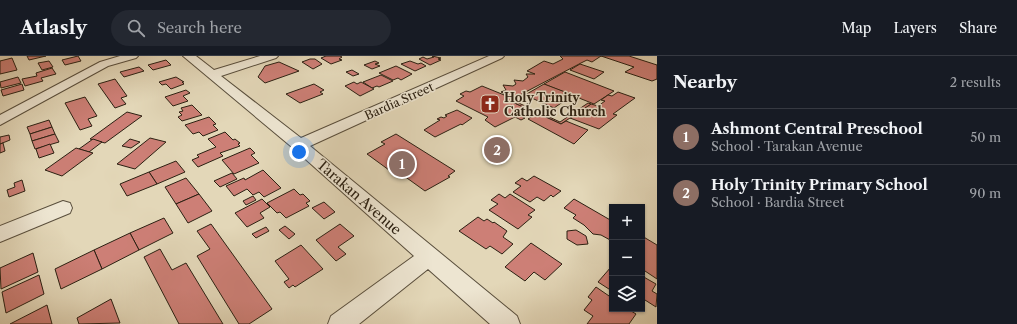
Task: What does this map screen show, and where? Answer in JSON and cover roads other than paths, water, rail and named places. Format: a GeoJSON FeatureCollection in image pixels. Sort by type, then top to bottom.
{"type":"FeatureCollection","features":[{"type":"Feature","properties":{"kind":"street"},"geometry":{"type":"LineString","coordinates":[[0,121],[104,64],[132,56]]}},
{"type":"Feature","properties":{"kind":"street","name":"Tarakan Avenue"},"geometry":{"type":"LineString","coordinates":[[189,56],[299,145],[508,324]]}},
{"type":"Feature","properties":{"kind":"street"},"geometry":{"type":"LineString","coordinates":[[212,75],[272,56]]}},
{"type":"Feature","properties":{"kind":"street","name":"Bardia Street"},"geometry":{"type":"LineString","coordinates":[[299,145],[498,56]]}},
{"type":"Feature","properties":{"kind":"street"},"geometry":{"type":"LineString","coordinates":[[0,234],[63,208]]}},
{"type":"Feature","properties":{"kind":"street"},"geometry":{"type":"LineString","coordinates":[[340,324],[428,257]]}},
{"type":"Feature","properties":{"kind":"place","name":"Holy Trinity Catholic Church"},"geometry":{"type":"Point","coordinates":[490,104]}},
{"type":"Feature","properties":{"kind":"place","name":"Holy Trinity Primary School"},"geometry":{"type":"Point","coordinates":[497,150]}},
{"type":"Feature","properties":{"kind":"place","name":"Ashmont Central Preschool"},"geometry":{"type":"Point","coordinates":[402,164]}}]}
